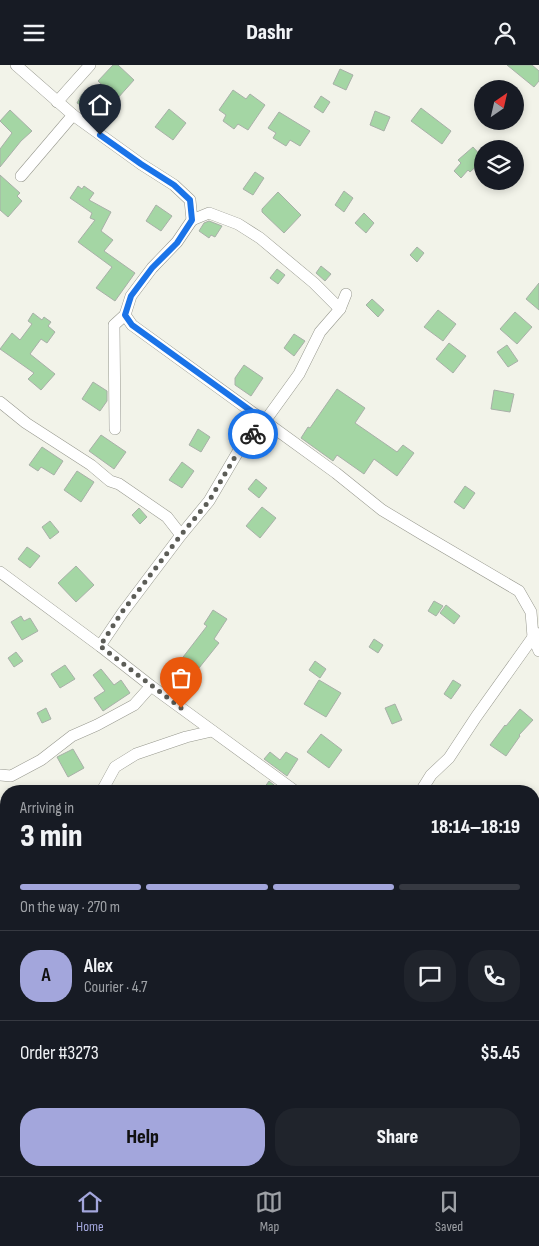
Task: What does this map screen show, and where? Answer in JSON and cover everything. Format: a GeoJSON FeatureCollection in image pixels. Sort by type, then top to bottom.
{"type":"FeatureCollection","features":[{"type":"Feature","properties":{"kind":"street"},"geometry":{"type":"LineString","coordinates":[[16,65],[73,115],[141,164],[174,185],[190,200],[192,220]]}},
{"type":"Feature","properties":{"kind":"street"},"geometry":{"type":"LineString","coordinates":[[57,101],[90,65]]}},
{"type":"Feature","properties":{"kind":"street"},"geometry":{"type":"LineString","coordinates":[[21,176],[73,115]]}},
{"type":"Feature","properties":{"kind":"street"},"geometry":{"type":"LineString","coordinates":[[116,429],[114,325],[125,315],[131,296],[152,268],[177,243],[192,220],[209,213],[238,224],[260,237],[314,283],[340,309]]}},
{"type":"Feature","properties":{"kind":"street"},"geometry":{"type":"LineString","coordinates":[[100,646],[122,612],[209,501],[239,450],[265,421],[299,374],[320,332],[340,309],[346,295]]}},
{"type":"Feature","properties":{"kind":"street"},"geometry":{"type":"LineString","coordinates":[[125,315],[132,325],[336,473],[382,510],[519,591],[531,612],[539,651]]}},
{"type":"Feature","properties":{"kind":"street"},"geometry":{"type":"LineString","coordinates":[[0,402],[26,423],[91,465],[110,481],[119,484],[167,517],[181,535]]}},
{"type":"Feature","properties":{"kind":"street"},"geometry":{"type":"LineString","coordinates":[[0,572],[287,785]]}},
{"type":"Feature","properties":{"kind":"street"},"geometry":{"type":"LineString","coordinates":[[425,785],[431,775],[449,758],[536,633]]}},
{"type":"Feature","properties":{"kind":"street"},"geometry":{"type":"LineString","coordinates":[[0,775],[11,776],[41,761],[72,736],[134,705],[151,685]]}},
{"type":"Feature","properties":{"kind":"street"},"geometry":{"type":"LineString","coordinates":[[105,785],[115,767],[136,754],[177,740],[212,731]]}},
{"type":"Feature","properties":{"kind":"building"},"geometry":{"type":"Polygon","coordinates":[[[113,65],[118,65],[134,80],[117,99],[98,81],[113,65]]]}},
{"type":"Feature","properties":{"kind":"building"},"geometry":{"type":"Polygon","coordinates":[[[507,65],[532,65],[539,71],[539,81],[534,87],[507,65]]]}},
{"type":"Feature","properties":{"kind":"building"},"geometry":{"type":"Polygon","coordinates":[[[340,69],[353,75],[346,90],[333,84],[340,69]]]}},
{"type":"Feature","properties":{"kind":"building"},"geometry":{"type":"Polygon","coordinates":[[[233,90],[246,99],[250,94],[265,105],[248,130],[238,124],[234,129],[223,121],[226,115],[219,110],[233,90]]]}},
{"type":"Feature","properties":{"kind":"building"},"geometry":{"type":"Polygon","coordinates":[[[82,94],[97,104],[92,112],[77,103],[82,94]]]}},
{"type":"Feature","properties":{"kind":"building"},"geometry":{"type":"Polygon","coordinates":[[[321,96],[330,102],[323,113],[314,107],[321,96]]]}},
{"type":"Feature","properties":{"kind":"building"},"geometry":{"type":"Polygon","coordinates":[[[421,108],[451,131],[442,144],[411,121],[421,108]]]}},
{"type":"Feature","properties":{"kind":"building"},"geometry":{"type":"Polygon","coordinates":[[[169,109],[186,123],[173,140],[155,127],[169,109]]]}},
{"type":"Feature","properties":{"kind":"building"},"geometry":{"type":"Polygon","coordinates":[[[10,110],[32,131],[21,141],[0,167],[0,149],[12,133],[0,121],[10,110]]]}},
{"type":"Feature","properties":{"kind":"building"},"geometry":{"type":"Polygon","coordinates":[[[375,111],[390,117],[384,131],[370,125],[375,111]]]}},
{"type":"Feature","properties":{"kind":"building"},"geometry":{"type":"Polygon","coordinates":[[[279,112],[310,131],[300,146],[290,140],[286,146],[273,138],[276,133],[268,128],[279,112]]]}},
{"type":"Feature","properties":{"kind":"building"},"geometry":{"type":"Polygon","coordinates":[[[474,148],[474,168],[470,172],[468,170],[461,178],[454,171],[461,163],[458,160],[474,148]]]}},
{"type":"Feature","properties":{"kind":"building"},"geometry":{"type":"Polygon","coordinates":[[[255,172],[264,178],[253,195],[243,189],[255,172]]]}},
{"type":"Feature","properties":{"kind":"building"},"geometry":{"type":"Polygon","coordinates":[[[0,175],[20,193],[17,196],[22,201],[8,217],[0,210],[0,175]]]}},
{"type":"Feature","properties":{"kind":"building"},"geometry":{"type":"Polygon","coordinates":[[[78,186],[82,189],[84,186],[94,193],[89,200],[111,212],[101,231],[113,240],[104,251],[135,273],[115,301],[96,288],[112,267],[78,242],[95,220],[90,218],[92,213],[70,198],[78,186]]]}},
{"type":"Feature","properties":{"kind":"building"},"geometry":{"type":"Polygon","coordinates":[[[344,191],[353,198],[344,212],[335,205],[344,191]]]}},
{"type":"Feature","properties":{"kind":"building"},"geometry":{"type":"Polygon","coordinates":[[[278,192],[301,215],[284,233],[262,212],[262,209],[278,192]]]}},
{"type":"Feature","properties":{"kind":"building"},"geometry":{"type":"Polygon","coordinates":[[[156,205],[172,216],[161,231],[146,221],[156,205]]]}},
{"type":"Feature","properties":{"kind":"building"},"geometry":{"type":"Polygon","coordinates":[[[364,213],[374,223],[366,233],[355,223],[364,213]]]}},
{"type":"Feature","properties":{"kind":"building"},"geometry":{"type":"Polygon","coordinates":[[[209,221],[222,226],[215,237],[211,235],[209,238],[199,231],[204,223],[209,221]]]}},
{"type":"Feature","properties":{"kind":"building"},"geometry":{"type":"Polygon","coordinates":[[[417,247],[424,253],[417,262],[410,255],[417,247]]]}},
{"type":"Feature","properties":{"kind":"building"},"geometry":{"type":"Polygon","coordinates":[[[321,266],[331,274],[325,281],[316,273],[321,266]]]}},
{"type":"Feature","properties":{"kind":"building"},"geometry":{"type":"Polygon","coordinates":[[[277,269],[285,275],[278,284],[270,278],[277,269]]]}},
{"type":"Feature","properties":{"kind":"building"},"geometry":{"type":"Polygon","coordinates":[[[539,283],[539,310],[526,299],[539,283]]]}},
{"type":"Feature","properties":{"kind":"building"},"geometry":{"type":"Polygon","coordinates":[[[372,299],[384,310],[378,317],[366,305],[372,299]]]}},
{"type":"Feature","properties":{"kind":"building"},"geometry":{"type":"Polygon","coordinates":[[[438,310],[456,324],[443,341],[424,327],[438,310]]]}},
{"type":"Feature","properties":{"kind":"building"},"geometry":{"type":"Polygon","coordinates":[[[515,312],[532,327],[517,344],[500,329],[515,312]]]}},
{"type":"Feature","properties":{"kind":"building"},"geometry":{"type":"Polygon","coordinates":[[[33,313],[42,320],[44,317],[51,322],[48,326],[55,332],[47,343],[41,339],[30,354],[55,374],[41,390],[28,379],[34,373],[0,349],[12,333],[20,340],[32,324],[28,321],[33,313]]]}},
{"type":"Feature","properties":{"kind":"building"},"geometry":{"type":"Polygon","coordinates":[[[294,334],[305,341],[294,356],[284,348],[294,334]]]}},
{"type":"Feature","properties":{"kind":"building"},"geometry":{"type":"Polygon","coordinates":[[[449,343],[466,356],[453,373],[436,359],[449,343]]]}},
{"type":"Feature","properties":{"kind":"building"},"geometry":{"type":"Polygon","coordinates":[[[507,345],[518,361],[508,367],[497,352],[507,345]]]}},
{"type":"Feature","properties":{"kind":"building"},"geometry":{"type":"Polygon","coordinates":[[[244,365],[263,378],[251,396],[235,385],[235,378],[244,365]]]}},
{"type":"Feature","properties":{"kind":"building"},"geometry":{"type":"Polygon","coordinates":[[[93,382],[107,391],[107,401],[100,411],[82,399],[93,382]]]}},
{"type":"Feature","properties":{"kind":"building"},"geometry":{"type":"Polygon","coordinates":[[[337,389],[365,408],[355,423],[397,452],[403,445],[414,453],[397,476],[374,459],[364,474],[337,455],[333,461],[301,438],[337,389]]]}},
{"type":"Feature","properties":{"kind":"building"},"geometry":{"type":"Polygon","coordinates":[[[494,390],[514,394],[510,412],[491,409],[494,390]]]}},
{"type":"Feature","properties":{"kind":"building"},"geometry":{"type":"Polygon","coordinates":[[[198,429],[210,437],[201,452],[189,445],[198,429]]]}},
{"type":"Feature","properties":{"kind":"building"},"geometry":{"type":"Polygon","coordinates":[[[101,435],[126,452],[114,469],[89,451],[101,435]]]}},
{"type":"Feature","properties":{"kind":"building"},"geometry":{"type":"Polygon","coordinates":[[[42,447],[63,461],[54,475],[41,467],[38,471],[29,465],[42,447]]]}},
{"type":"Feature","properties":{"kind":"building"},"geometry":{"type":"Polygon","coordinates":[[[182,462],[194,471],[182,488],[169,480],[182,462]]]}},
{"type":"Feature","properties":{"kind":"building"},"geometry":{"type":"Polygon","coordinates":[[[77,471],[94,482],[81,502],[64,490],[77,471]]]}},
{"type":"Feature","properties":{"kind":"building"},"geometry":{"type":"Polygon","coordinates":[[[256,479],[267,488],[259,498],[248,489],[256,479]]]}},
{"type":"Feature","properties":{"kind":"building"},"geometry":{"type":"Polygon","coordinates":[[[465,486],[475,493],[464,509],[454,502],[465,486]]]}},
{"type":"Feature","properties":{"kind":"building"},"geometry":{"type":"Polygon","coordinates":[[[262,507],[276,518],[260,538],[246,526],[262,507]]]}},
{"type":"Feature","properties":{"kind":"building"},"geometry":{"type":"Polygon","coordinates":[[[139,508],[147,517],[140,524],[132,515],[139,508]]]}},
{"type":"Feature","properties":{"kind":"building"},"geometry":{"type":"Polygon","coordinates":[[[50,521],[59,532],[50,539],[42,527],[50,521]]]}},
{"type":"Feature","properties":{"kind":"building"},"geometry":{"type":"Polygon","coordinates":[[[27,547],[40,556],[30,568],[18,559],[27,547]]]}},
{"type":"Feature","properties":{"kind":"building"},"geometry":{"type":"Polygon","coordinates":[[[76,566],[94,585],[76,602],[58,583],[76,566]]]}},
{"type":"Feature","properties":{"kind":"building"},"geometry":{"type":"Polygon","coordinates":[[[434,601],[443,606],[436,616],[428,611],[434,601]]]}},
{"type":"Feature","properties":{"kind":"building"},"geometry":{"type":"Polygon","coordinates":[[[446,605],[460,616],[454,624],[440,613],[446,605]]]}},
{"type":"Feature","properties":{"kind":"building"},"geometry":{"type":"Polygon","coordinates":[[[213,610],[227,619],[214,639],[219,643],[195,673],[180,661],[207,626],[204,624],[213,610]]]}},
{"type":"Feature","properties":{"kind":"building"},"geometry":{"type":"Polygon","coordinates":[[[21,616],[24,621],[30,618],[38,631],[22,640],[11,622],[21,616]]]}},
{"type":"Feature","properties":{"kind":"building"},"geometry":{"type":"Polygon","coordinates":[[[374,639],[383,645],[378,653],[369,647],[374,639]]]}},
{"type":"Feature","properties":{"kind":"building"},"geometry":{"type":"Polygon","coordinates":[[[16,652],[23,661],[14,667],[8,658],[16,652]]]}},
{"type":"Feature","properties":{"kind":"building"},"geometry":{"type":"Polygon","coordinates":[[[315,661],[326,669],[320,678],[309,670],[315,661]]]}},
{"type":"Feature","properties":{"kind":"building"},"geometry":{"type":"Polygon","coordinates":[[[65,665],[75,679],[60,688],[51,674],[65,665]]]}},
{"type":"Feature","properties":{"kind":"building"},"geometry":{"type":"Polygon","coordinates":[[[101,669],[114,685],[121,680],[130,693],[103,711],[94,698],[105,691],[93,675],[101,669]]]}},
{"type":"Feature","properties":{"kind":"building"},"geometry":{"type":"Polygon","coordinates":[[[319,680],[341,693],[326,717],[304,704],[319,680]]]}},
{"type":"Feature","properties":{"kind":"building"},"geometry":{"type":"Polygon","coordinates":[[[453,680],[461,685],[451,699],[444,694],[453,680]]]}},
{"type":"Feature","properties":{"kind":"building"},"geometry":{"type":"Polygon","coordinates":[[[395,704],[402,720],[392,724],[385,708],[395,704]]]}},
{"type":"Feature","properties":{"kind":"building"},"geometry":{"type":"Polygon","coordinates":[[[46,708],[51,719],[42,723],[37,713],[46,708]]]}},
{"type":"Feature","properties":{"kind":"building"},"geometry":{"type":"Polygon","coordinates":[[[520,709],[533,720],[519,735],[506,756],[490,745],[520,709]]]}},
{"type":"Feature","properties":{"kind":"building"},"geometry":{"type":"Polygon","coordinates":[[[321,734],[342,750],[329,768],[307,752],[321,734]]]}},
{"type":"Feature","properties":{"kind":"building"},"geometry":{"type":"Polygon","coordinates":[[[73,749],[84,768],[68,777],[57,757],[73,749]]]}},
{"type":"Feature","properties":{"kind":"building"},"geometry":{"type":"Polygon","coordinates":[[[270,752],[280,760],[286,752],[298,759],[287,776],[264,759],[270,752]]]}},
{"type":"Feature","properties":{"kind":"way so far"},"geometry":{"type":"LineString","coordinates":[[181,708],[100,646],[122,612],[209,501],[239,450],[253,434]]}},
{"type":"Feature","properties":{"kind":"route"},"geometry":{"type":"LineString","coordinates":[[100,135],[174,185],[190,200],[192,220],[177,243],[152,268],[131,296],[125,315],[132,325],[265,421],[253,434]]}}]}
